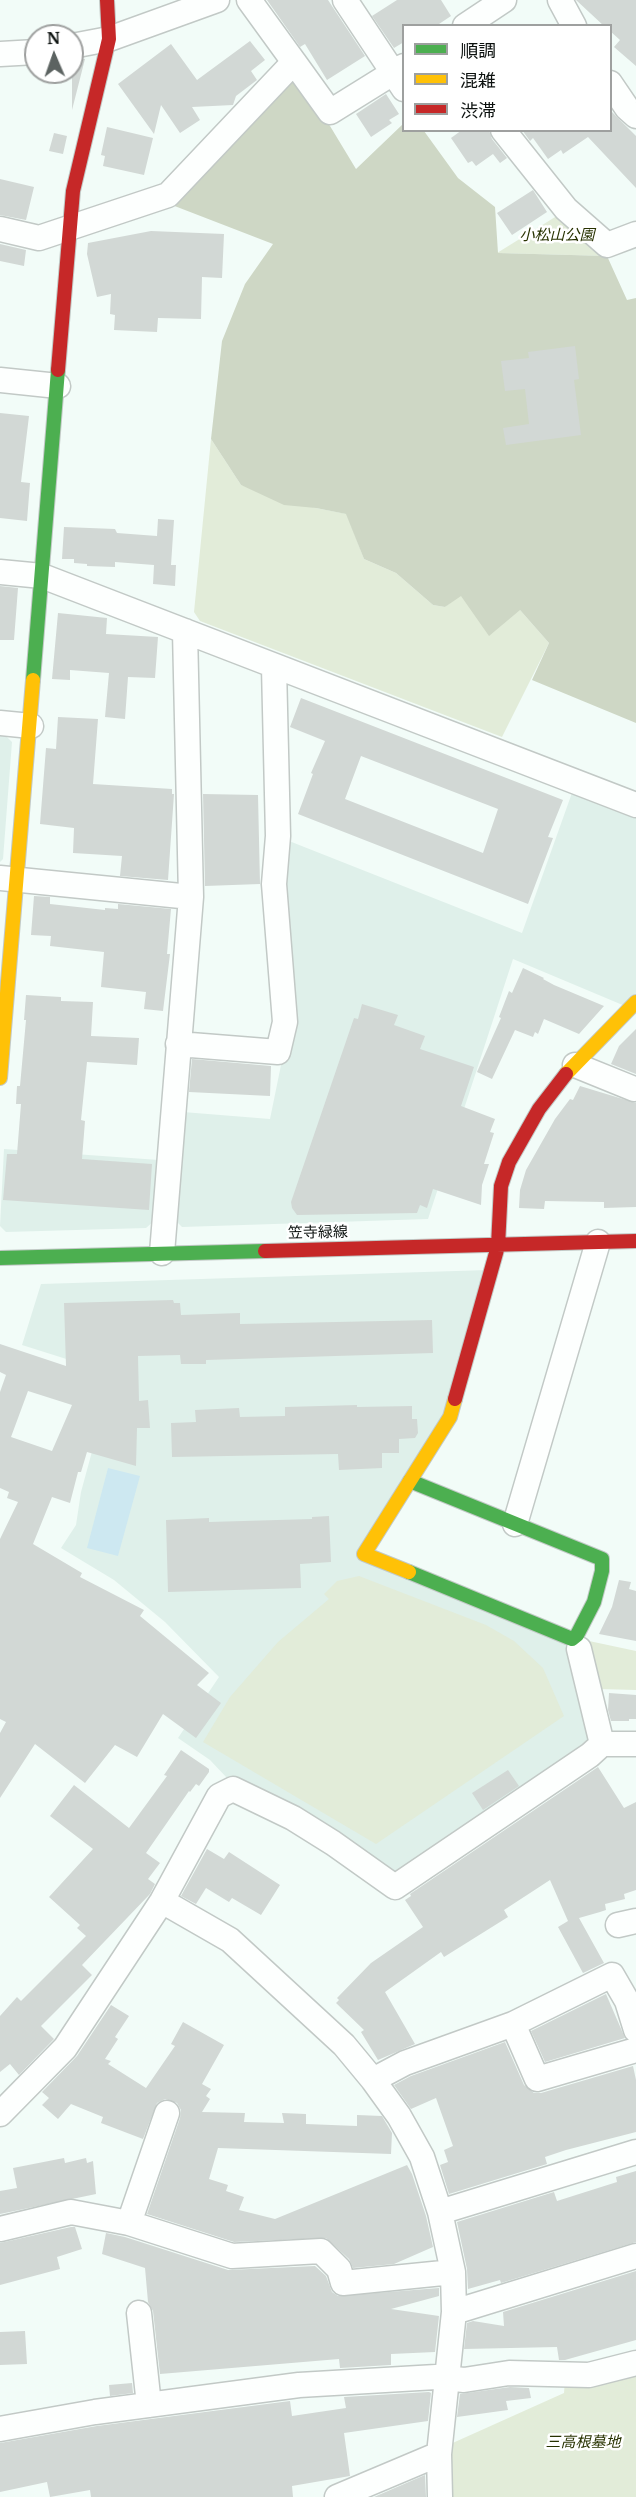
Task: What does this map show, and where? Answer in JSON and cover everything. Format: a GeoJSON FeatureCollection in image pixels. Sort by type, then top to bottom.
{"type":"FeatureCollection","features":[{"type":"Feature","properties":{"kind":"street"},"geometry":{"type":"LineString","coordinates":[[0,1078],[8,879],[31,726],[73,191],[109,39],[107,0]]}},
{"type":"Feature","properties":{"kind":"street"},"geometry":{"type":"LineString","coordinates":[[84,44],[109,39],[217,0]]}},
{"type":"Feature","properties":{"kind":"street"},"geometry":{"type":"LineString","coordinates":[[249,0],[330,112],[400,76],[345,0]]}},
{"type":"Feature","properties":{"kind":"street"},"geometry":{"type":"LineString","coordinates":[[468,24],[504,0]]}},
{"type":"Feature","properties":{"kind":"street"},"geometry":{"type":"LineString","coordinates":[[560,0],[573,24]]}},
{"type":"Feature","properties":{"kind":"street"},"geometry":{"type":"LineString","coordinates":[[0,54],[24,53]]}},
{"type":"Feature","properties":{"kind":"street"},"geometry":{"type":"LineString","coordinates":[[0,229],[39,238],[72,225],[168,195],[294,62]]}},
{"type":"Feature","properties":{"kind":"street"},"geometry":{"type":"LineString","coordinates":[[612,86],[627,108],[636,116]]}},
{"type":"Feature","properties":{"kind":"street"},"geometry":{"type":"LineString","coordinates":[[505,132],[566,209],[607,245],[636,234]]}},
{"type":"Feature","properties":{"kind":"street"},"geometry":{"type":"LineString","coordinates":[[0,380],[58,386]]}},
{"type":"Feature","properties":{"kind":"street"},"geometry":{"type":"LineString","coordinates":[[0,572],[42,576],[636,806]]}},
{"type":"Feature","properties":{"kind":"street"},"geometry":{"type":"LineString","coordinates":[[162,1253],[191,897],[185,631]]}},
{"type":"Feature","properties":{"kind":"street"},"geometry":{"type":"LineString","coordinates":[[178,1044],[278,1052],[285,1022],[274,884],[278,836],[274,667]]}},
{"type":"Feature","properties":{"kind":"street"},"geometry":{"type":"LineString","coordinates":[[0,723],[31,726]]}},
{"type":"Feature","properties":{"kind":"street"},"geometry":{"type":"LineString","coordinates":[[8,879],[191,897]]}},
{"type":"Feature","properties":{"kind":"street"},"geometry":{"type":"LineString","coordinates":[[410,1481],[602,1559],[602,1571],[594,1602],[577,1635],[572,1639],[364,1554],[450,1417],[498,1245],[501,1186],[508,1162],[539,1109],[563,1077],[636,1002]]}},
{"type":"Feature","properties":{"kind":"street"},"geometry":{"type":"LineString","coordinates":[[575,1065],[634,1089]]}},
{"type":"Feature","properties":{"kind":"street","name":"笠寺緑線"},"geometry":{"type":"LineString","coordinates":[[0,1258],[636,1241]]}},
{"type":"Feature","properties":{"kind":"street"},"geometry":{"type":"LineString","coordinates":[[515,1524],[598,1242]]}},
{"type":"Feature","properties":{"kind":"street"},"geometry":{"type":"LineString","coordinates":[[579,1649],[602,1744]]}},
{"type":"Feature","properties":{"kind":"street"},"geometry":{"type":"LineString","coordinates":[[0,2114],[65,2048],[162,1901],[219,1796],[234,1789],[293,1818],[395,1887],[590,1755],[602,1744],[636,1744]]}},
{"type":"Feature","properties":{"kind":"street"},"geometry":{"type":"LineString","coordinates":[[162,1901],[230,1940],[344,2045],[399,2116],[422,2157],[440,2212],[453,2272],[454,2312],[439,2454],[440,2497]]}},
{"type":"Feature","properties":{"kind":"street"},"geometry":{"type":"LineString","coordinates":[[373,2080],[405,2062],[513,2024],[612,1975],[627,2001],[636,2030]]}},
{"type":"Feature","properties":{"kind":"street"},"geometry":{"type":"LineString","coordinates":[[513,2024],[537,2079],[636,2050]]}},
{"type":"Feature","properties":{"kind":"street"},"geometry":{"type":"LineString","coordinates":[[129,2223],[167,2113]]}},
{"type":"Feature","properties":{"kind":"street"},"geometry":{"type":"LineString","coordinates":[[440,2212],[636,2152]]}},
{"type":"Feature","properties":{"kind":"street"},"geometry":{"type":"LineString","coordinates":[[0,2229],[71,2212],[129,2223],[232,2256],[321,2251],[339,2269],[343,2283],[453,2272]]}},
{"type":"Feature","properties":{"kind":"street"},"geometry":{"type":"LineString","coordinates":[[454,2312],[636,2256]]}},
{"type":"Feature","properties":{"kind":"street"},"geometry":{"type":"LineString","coordinates":[[139,2313],[149,2405]]}},
{"type":"Feature","properties":{"kind":"street"},"geometry":{"type":"LineString","coordinates":[[0,2429],[149,2405],[299,2385],[464,2380],[509,2373],[590,2375],[636,2362]]}},
{"type":"Feature","properties":{"kind":"street"},"geometry":{"type":"LineString","coordinates":[[337,2497],[439,2454]]}},
{"type":"Feature","properties":{"kind":"shaded area"},"geometry":{"type":"Polygon","coordinates":[[[0,734],[5,735],[12,742],[3,859],[0,862],[0,734]]]}},
{"type":"Feature","properties":{"kind":"shaded area"},"geometry":{"type":"Polygon","coordinates":[[[573,790],[636,815],[636,995],[625,1006],[513,959],[428,1219],[182,1227],[174,1219],[183,1112],[270,1119],[290,1021],[284,839],[522,933],[573,790]]]}},
{"type":"Feature","properties":{"kind":"shaded area"},"geometry":{"type":"Polygon","coordinates":[[[4,1149],[159,1160],[154,1221],[146,1228],[6,1232],[0,1226],[4,1149]]]}},
{"type":"Feature","properties":{"kind":"shaded area"},"geometry":{"type":"Polygon","coordinates":[[[488,1270],[442,1417],[357,1555],[565,1641],[590,1735],[582,1748],[397,1872],[387,1872],[296,1812],[227,1778],[210,1760],[178,1738],[219,1677],[165,1622],[114,1580],[61,1548],[76,1525],[81,1492],[103,1411],[98,1369],[22,1345],[41,1284],[488,1270]]]}},
{"type":"Feature","properties":{"kind":"green space"},"geometry":{"type":"Polygon","coordinates":[[[295,78],[330,126],[356,169],[402,125],[402,132],[425,132],[458,178],[495,207],[498,253],[607,256],[627,300],[636,298],[636,723],[532,680],[549,643],[520,610],[489,636],[461,596],[445,607],[433,605],[396,573],[364,559],[346,514],[284,505],[241,485],[211,439],[222,341],[245,284],[273,244],[172,205],[295,78]]]}},
{"type":"Feature","properties":{"kind":"green space","name":"小松山公園"},"geometry":{"type":"Polygon","coordinates":[[[560,214],[607,256],[497,253],[560,214]]]}},
{"type":"Feature","properties":{"kind":"green space"},"geometry":{"type":"Polygon","coordinates":[[[211,439],[241,485],[316,508],[347,514],[364,559],[396,573],[433,605],[445,607],[460,595],[520,610],[549,643],[502,737],[200,621],[194,612],[211,439]]]}},
{"type":"Feature","properties":{"kind":"green space"},"geometry":{"type":"Polygon","coordinates":[[[359,1576],[486,1625],[514,1641],[543,1668],[564,1716],[376,1844],[203,1742],[230,1697],[278,1642],[329,1599],[324,1594],[337,1581],[359,1576]]]}},
{"type":"Feature","properties":{"kind":"green space"},"geometry":{"type":"Polygon","coordinates":[[[589,1641],[636,1651],[636,1690],[599,1689],[589,1641]]]}},
{"type":"Feature","properties":{"kind":"green space","name":"三高根墓地"},"geometry":{"type":"Polygon","coordinates":[[[636,2371],[636,2497],[444,2497],[446,2446],[564,2393],[565,2379],[636,2371]]]}},
{"type":"Feature","properties":{"kind":"water"},"geometry":{"type":"Polygon","coordinates":[[[108,1468],[140,1476],[118,1556],[87,1548],[108,1468]]]}},
{"type":"Feature","properties":{"kind":"building"},"geometry":{"type":"Polygon","coordinates":[[[267,0],[328,0],[365,56],[327,80],[305,44],[300,47],[267,0]]]}},
{"type":"Feature","properties":{"kind":"building"},"geometry":{"type":"Polygon","coordinates":[[[397,0],[441,0],[451,16],[439,24],[402,24],[402,43],[394,48],[372,16],[397,0]]]}},
{"type":"Feature","properties":{"kind":"building"},"geometry":{"type":"Polygon","coordinates":[[[576,0],[636,0],[636,66],[614,47],[620,40],[612,33],[612,24],[602,24],[576,0]]]}},
{"type":"Feature","properties":{"kind":"building"},"geometry":{"type":"Polygon","coordinates":[[[250,41],[265,60],[251,71],[257,80],[236,96],[233,105],[192,107],[200,120],[180,133],[161,105],[154,134],[118,84],[171,44],[197,80],[250,41]]]}},
{"type":"Feature","properties":{"kind":"building"},"geometry":{"type":"Polygon","coordinates":[[[72,84],[79,84],[72,110],[72,84]]]}},
{"type":"Feature","properties":{"kind":"building"},"geometry":{"type":"Polygon","coordinates":[[[386,94],[399,114],[389,120],[392,123],[371,137],[356,114],[386,94]]]}},
{"type":"Feature","properties":{"kind":"building"},"geometry":{"type":"Polygon","coordinates":[[[612,112],[636,136],[636,188],[588,137],[563,154],[561,150],[548,159],[533,138],[530,141],[523,132],[612,132],[612,112]]]}},
{"type":"Feature","properties":{"kind":"building"},"geometry":{"type":"Polygon","coordinates":[[[107,127],[153,138],[144,175],[103,166],[105,156],[101,155],[107,127]]]}},
{"type":"Feature","properties":{"kind":"building"},"geometry":{"type":"Polygon","coordinates":[[[459,132],[490,132],[492,139],[507,158],[500,163],[493,154],[476,166],[472,161],[468,163],[451,138],[459,132]]]}},
{"type":"Feature","properties":{"kind":"building"},"geometry":{"type":"Polygon","coordinates":[[[54,133],[67,136],[63,154],[49,151],[54,133]]]}},
{"type":"Feature","properties":{"kind":"building"},"geometry":{"type":"Polygon","coordinates":[[[0,179],[34,187],[26,220],[0,215],[0,179]]]}},
{"type":"Feature","properties":{"kind":"building"},"geometry":{"type":"Polygon","coordinates":[[[533,190],[547,212],[512,235],[497,213],[533,190]]]}},
{"type":"Feature","properties":{"kind":"building"},"geometry":{"type":"Polygon","coordinates":[[[151,231],[224,234],[222,278],[202,277],[201,319],[158,318],[157,332],[114,330],[115,315],[110,314],[111,294],[97,297],[87,254],[88,243],[151,231]]]}},
{"type":"Feature","properties":{"kind":"building"},"geometry":{"type":"Polygon","coordinates":[[[0,244],[26,250],[24,266],[0,261],[0,244]]]}},
{"type":"Feature","properties":{"kind":"building"},"geometry":{"type":"Polygon","coordinates":[[[575,346],[579,379],[574,380],[581,435],[506,445],[503,428],[529,424],[525,389],[505,391],[501,361],[529,358],[528,352],[575,346]]]}},
{"type":"Feature","properties":{"kind":"building"},"geometry":{"type":"Polygon","coordinates":[[[0,413],[29,416],[21,482],[30,483],[27,521],[0,518],[0,413]]]}},
{"type":"Feature","properties":{"kind":"building"},"geometry":{"type":"Polygon","coordinates":[[[158,519],[174,520],[171,565],[176,565],[175,586],[153,584],[154,565],[115,562],[115,567],[87,566],[87,564],[74,563],[74,559],[62,559],[64,527],[115,529],[117,533],[157,536],[158,519]]]}},
{"type":"Feature","properties":{"kind":"building"},"geometry":{"type":"Polygon","coordinates":[[[0,586],[18,588],[14,640],[0,640],[0,586]]]}},
{"type":"Feature","properties":{"kind":"building"},"geometry":{"type":"Polygon","coordinates":[[[58,613],[107,618],[106,634],[158,637],[155,678],[128,677],[125,719],[105,717],[109,673],[70,670],[70,680],[52,679],[58,613]]]}},
{"type":"Feature","properties":{"kind":"building"},"geometry":{"type":"Polygon","coordinates":[[[301,698],[563,800],[548,837],[553,838],[528,904],[298,814],[313,774],[311,773],[325,741],[290,727],[301,698]],[[361,756],[345,799],[483,853],[498,809],[361,756]]]}},
{"type":"Feature","properties":{"kind":"building"},"geometry":{"type":"Polygon","coordinates":[[[58,717],[98,719],[93,784],[172,789],[172,794],[174,794],[168,880],[120,876],[122,856],[73,853],[74,828],[40,824],[46,748],[56,749],[58,717]]]}},
{"type":"Feature","properties":{"kind":"building"},"geometry":{"type":"Polygon","coordinates":[[[203,794],[258,795],[260,884],[205,886],[203,794]]]}},
{"type":"Feature","properties":{"kind":"building"},"geometry":{"type":"Polygon","coordinates":[[[34,896],[50,897],[50,904],[105,910],[105,908],[118,909],[118,904],[171,909],[167,954],[170,954],[163,1011],[144,1009],[146,992],[101,987],[104,952],[50,946],[51,936],[31,935],[34,896]]]}},
{"type":"Feature","properties":{"kind":"building"},"geometry":{"type":"Polygon","coordinates":[[[523,968],[554,985],[604,1006],[579,1034],[544,1019],[538,1034],[535,1032],[533,1037],[515,1030],[492,1079],[477,1072],[501,1018],[499,1017],[509,991],[512,993],[523,968]]]}},
{"type":"Feature","properties":{"kind":"building"},"geometry":{"type":"Polygon","coordinates":[[[26,995],[61,997],[61,1001],[93,1002],[91,1036],[139,1038],[137,1065],[87,1062],[81,1120],[85,1121],[82,1159],[152,1164],[149,1210],[3,1200],[7,1154],[17,1154],[21,1104],[16,1104],[17,1086],[20,1086],[26,995]]]}},
{"type":"Feature","properties":{"kind":"building"},"geometry":{"type":"Polygon","coordinates":[[[362,1004],[398,1015],[394,1025],[425,1036],[420,1049],[474,1067],[461,1106],[495,1119],[490,1132],[494,1133],[484,1164],[489,1164],[482,1185],[481,1205],[433,1189],[427,1208],[420,1205],[417,1213],[297,1215],[292,1208],[291,1202],[354,1018],[358,1019],[362,1004]]]}},
{"type":"Feature","properties":{"kind":"building"},"geometry":{"type":"Polygon","coordinates":[[[636,1029],[636,1074],[611,1064],[619,1046],[636,1029]]]}},
{"type":"Feature","properties":{"kind":"building"},"geometry":{"type":"Polygon","coordinates":[[[192,1059],[271,1066],[270,1096],[189,1092],[192,1059]]]}},
{"type":"Feature","properties":{"kind":"building"},"geometry":{"type":"Polygon","coordinates":[[[580,1086],[636,1103],[636,1207],[604,1208],[604,1202],[545,1201],[544,1209],[519,1208],[520,1190],[526,1170],[555,1119],[570,1099],[573,1100],[580,1086]]]}},
{"type":"Feature","properties":{"kind":"building"},"geometry":{"type":"Polygon","coordinates":[[[173,1300],[174,1303],[180,1303],[181,1315],[240,1313],[240,1324],[432,1320],[433,1353],[206,1360],[206,1364],[181,1364],[180,1355],[138,1356],[139,1401],[148,1400],[150,1428],[137,1428],[136,1466],[87,1452],[81,1472],[78,1472],[70,1503],[52,1497],[33,1544],[82,1573],[80,1577],[144,1610],[140,1616],[209,1673],[197,1685],[221,1703],[196,1738],[163,1714],[137,1757],[115,1745],[85,1783],[35,1744],[0,1798],[0,1733],[6,1722],[0,1719],[0,1539],[18,1502],[7,1498],[9,1492],[0,1488],[0,1392],[6,1375],[0,1372],[0,1344],[66,1366],[64,1303],[173,1300]],[[28,1391],[11,1437],[52,1451],[72,1405],[28,1391]]]}},
{"type":"Feature","properties":{"kind":"building"},"geometry":{"type":"Polygon","coordinates":[[[357,1405],[357,1407],[412,1406],[412,1419],[417,1419],[418,1433],[415,1438],[399,1439],[399,1453],[382,1453],[382,1468],[339,1470],[338,1454],[172,1457],[171,1423],[196,1422],[195,1410],[239,1408],[240,1417],[285,1416],[285,1407],[357,1405]]]}},
{"type":"Feature","properties":{"kind":"building"},"geometry":{"type":"Polygon","coordinates":[[[329,1516],[331,1562],[300,1564],[301,1588],[168,1592],[166,1520],[209,1518],[209,1522],[312,1519],[312,1517],[329,1516]]]}},
{"type":"Feature","properties":{"kind":"building"},"geometry":{"type":"Polygon","coordinates":[[[619,1580],[631,1582],[629,1589],[636,1591],[636,1641],[599,1634],[612,1607],[619,1580]]]}},
{"type":"Feature","properties":{"kind":"building"},"geometry":{"type":"Polygon","coordinates":[[[609,1693],[636,1695],[636,1719],[611,1721],[608,1710],[609,1693]]]}},
{"type":"Feature","properties":{"kind":"building"},"geometry":{"type":"Polygon","coordinates":[[[181,1750],[209,1769],[209,1772],[199,1786],[196,1784],[189,1791],[146,1853],[160,1863],[148,1879],[155,1884],[150,1894],[82,1965],[92,1975],[41,2026],[54,2039],[19,2075],[10,2064],[0,2072],[0,2016],[17,1997],[21,2001],[86,1936],[77,1928],[80,1925],[49,1897],[93,1849],[50,1816],[74,1785],[129,1828],[167,1776],[164,1775],[181,1750]]]}},
{"type":"Feature","properties":{"kind":"building"},"geometry":{"type":"Polygon","coordinates":[[[598,1767],[624,1808],[636,1802],[636,1890],[624,1894],[625,1899],[605,1904],[606,1910],[579,1918],[604,1963],[583,1973],[558,1927],[568,1921],[550,1880],[504,1910],[508,1917],[444,1957],[441,1952],[385,1992],[415,2044],[378,2060],[361,2032],[364,2030],[336,2003],[339,2000],[337,1998],[371,1963],[423,1927],[405,1900],[411,1896],[410,1894],[598,1767]]]}},
{"type":"Feature","properties":{"kind":"building"},"geometry":{"type":"Polygon","coordinates":[[[508,1770],[519,1786],[483,1810],[472,1793],[508,1770]]]}},
{"type":"Feature","properties":{"kind":"building"},"geometry":{"type":"Polygon","coordinates":[[[207,1849],[224,1859],[229,1852],[280,1885],[261,1915],[232,1898],[229,1902],[206,1888],[196,1904],[181,1896],[207,1849]]]}},
{"type":"Feature","properties":{"kind":"building"},"geometry":{"type":"Polygon","coordinates":[[[606,1994],[625,2038],[545,2062],[531,2031],[606,1994]]]}},
{"type":"Feature","properties":{"kind":"building"},"geometry":{"type":"Polygon","coordinates":[[[111,2005],[129,2016],[115,2037],[118,2039],[105,2059],[111,2061],[108,2064],[146,2088],[175,2046],[171,2044],[183,2022],[224,2045],[202,2084],[211,2089],[206,2096],[210,2099],[202,2112],[245,2113],[244,2122],[284,2123],[282,2113],[306,2114],[306,2124],[357,2126],[357,2115],[382,2116],[392,2133],[391,2154],[218,2148],[209,2179],[228,2185],[226,2191],[244,2197],[239,2210],[275,2219],[407,2165],[426,2216],[433,2247],[394,2264],[353,2268],[349,2259],[326,2238],[234,2242],[147,2214],[180,2118],[181,2110],[177,2103],[165,2099],[157,2103],[143,2139],[101,2123],[103,2117],[71,2104],[58,2119],[42,2105],[49,2098],[42,2092],[77,2056],[111,2005]]]}},
{"type":"Feature","properties":{"kind":"building"},"geometry":{"type":"Polygon","coordinates":[[[505,2042],[524,2085],[534,2093],[541,2093],[633,2066],[636,2080],[636,2132],[566,2150],[545,2157],[547,2164],[449,2194],[440,2165],[448,2162],[444,2150],[453,2146],[436,2098],[411,2109],[394,2085],[411,2076],[505,2042]]]}},
{"type":"Feature","properties":{"kind":"building"},"geometry":{"type":"Polygon","coordinates":[[[64,2158],[65,2163],[86,2158],[87,2163],[93,2161],[96,2194],[0,2214],[0,2191],[17,2188],[13,2168],[64,2158]]]}},
{"type":"Feature","properties":{"kind":"building"},"geometry":{"type":"Polygon","coordinates":[[[636,2171],[636,2242],[501,2283],[500,2280],[468,2289],[467,2269],[457,2222],[554,2192],[557,2201],[617,2182],[616,2177],[636,2171]]]}},
{"type":"Feature","properties":{"kind":"building"},"geometry":{"type":"Polygon","coordinates":[[[75,2227],[82,2249],[57,2257],[60,2269],[0,2285],[0,2243],[75,2227]]]}},
{"type":"Feature","properties":{"kind":"building"},"geometry":{"type":"Polygon","coordinates":[[[106,2233],[228,2270],[315,2266],[326,2276],[332,2292],[338,2296],[439,2288],[439,2296],[391,2309],[439,2316],[435,2352],[391,2354],[391,2365],[340,2368],[339,2359],[160,2374],[153,2311],[148,2302],[145,2268],[102,2254],[106,2233]]]}},
{"type":"Feature","properties":{"kind":"building"},"geometry":{"type":"Polygon","coordinates":[[[636,2271],[636,2340],[565,2360],[559,2360],[557,2347],[464,2349],[467,2323],[473,2321],[504,2326],[503,2312],[636,2271]]]}},
{"type":"Feature","properties":{"kind":"building"},"geometry":{"type":"Polygon","coordinates":[[[25,2331],[27,2364],[0,2365],[0,2332],[25,2331]]]}},
{"type":"Feature","properties":{"kind":"building"},"geometry":{"type":"Polygon","coordinates":[[[132,2383],[133,2393],[110,2396],[109,2385],[132,2383]]]}},
{"type":"Feature","properties":{"kind":"building"},"geometry":{"type":"Polygon","coordinates":[[[510,2387],[529,2388],[531,2398],[506,2401],[508,2410],[457,2417],[460,2394],[510,2387]]]}},
{"type":"Feature","properties":{"kind":"building"},"geometry":{"type":"Polygon","coordinates":[[[431,2393],[428,2421],[344,2433],[350,2476],[292,2486],[293,2497],[91,2497],[90,2490],[50,2497],[47,2482],[0,2492],[0,2443],[97,2426],[290,2401],[292,2416],[346,2408],[344,2397],[431,2393]]]}},
{"type":"Feature","properties":{"kind":"building"},"geometry":{"type":"Polygon","coordinates":[[[425,2475],[426,2497],[374,2497],[425,2475]]]}},
{"type":"Feature","properties":{"kind":"traffic: fast"},"geometry":{"type":"LineString","coordinates":[[33,680],[58,370]]}},
{"type":"Feature","properties":{"kind":"traffic: fast"},"geometry":{"type":"LineString","coordinates":[[0,1258],[265,1251]]}},
{"type":"Feature","properties":{"kind":"traffic: fast"},"geometry":{"type":"LineString","coordinates":[[409,1572],[572,1639],[577,1635],[594,1602],[602,1571],[602,1559],[410,1481]]}},
{"type":"Feature","properties":{"kind":"traffic: slow"},"geometry":{"type":"LineString","coordinates":[[0,1078],[33,680]]}},
{"type":"Feature","properties":{"kind":"traffic: slow"},"geometry":{"type":"LineString","coordinates":[[566,1074],[636,1002]]}},
{"type":"Feature","properties":{"kind":"traffic: slow"},"geometry":{"type":"LineString","coordinates":[[409,1572],[364,1554],[450,1417],[455,1399]]}},
{"type":"Feature","properties":{"kind":"traffic: jam"},"geometry":{"type":"LineString","coordinates":[[58,370],[73,191],[109,39],[107,0]]}},
{"type":"Feature","properties":{"kind":"traffic: jam"},"geometry":{"type":"LineString","coordinates":[[455,1399],[498,1246],[501,1186],[509,1162],[539,1109],[566,1074]]}},
{"type":"Feature","properties":{"kind":"traffic: jam"},"geometry":{"type":"LineString","coordinates":[[265,1251],[636,1241]]}}]}
